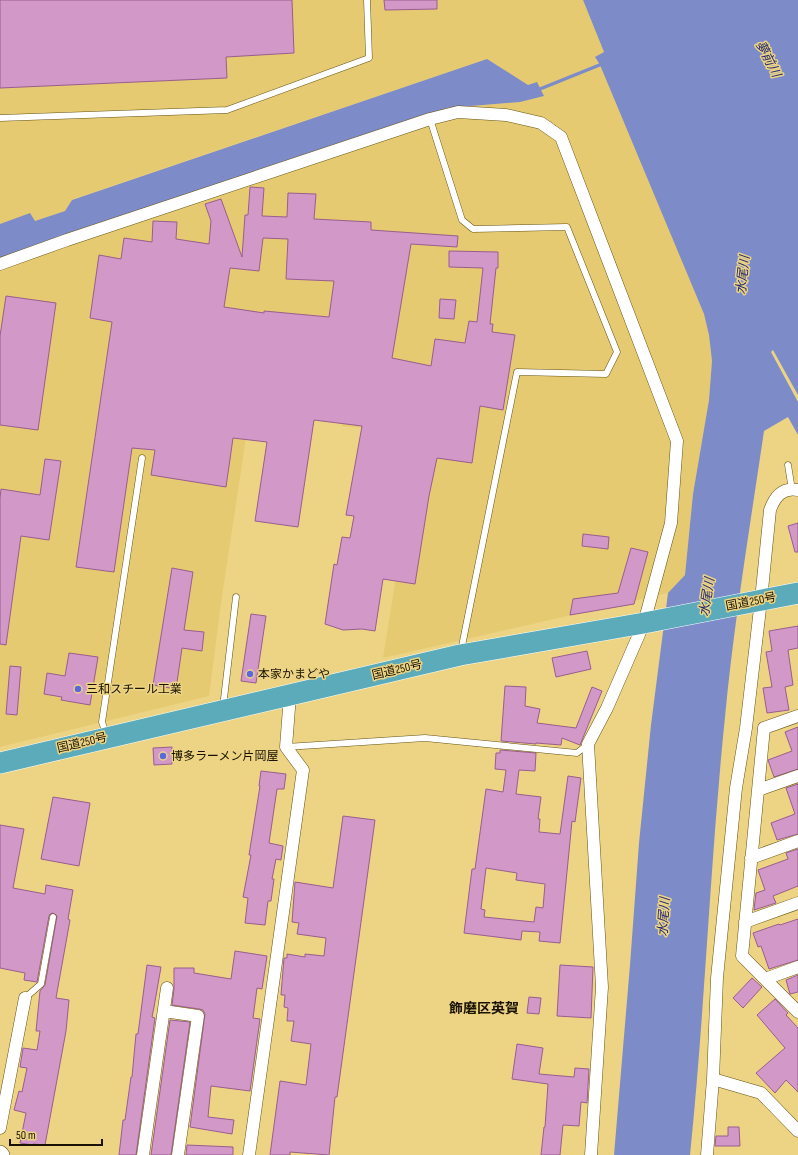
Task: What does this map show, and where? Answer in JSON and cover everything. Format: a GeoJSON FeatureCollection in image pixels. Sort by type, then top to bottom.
{"type":"FeatureCollection","features":[{"type":"Feature","properties":{"kind":"highway","name":"国道250号"},"geometry":{"type":"LineString","coordinates":[[0,763],[460,655],[644,623],[798,593]]}},
{"type":"Feature","properties":{"kind":"street"},"geometry":{"type":"LineString","coordinates":[[0,264],[67,240],[430,119],[458,112],[506,115],[541,122],[560,137],[677,441],[671,524],[644,623],[607,708],[588,744],[602,988],[591,1155]]}},
{"type":"Feature","properties":{"kind":"street"},"geometry":{"type":"LineString","coordinates":[[707,1155],[713,1079],[717,978],[736,788],[746,728],[770,510],[774,500],[779,494],[795,490]]}},
{"type":"Feature","properties":{"kind":"street"},"geometry":{"type":"LineString","coordinates":[[249,1155],[303,770],[286,747],[290,695]]}},
{"type":"Feature","properties":{"kind":"street"},"geometry":{"type":"LineString","coordinates":[[798,716],[764,728],[742,956],[798,1012]]}},
{"type":"Feature","properties":{"kind":"street"},"geometry":{"type":"LineString","coordinates":[[758,790],[798,776]]}},
{"type":"Feature","properties":{"kind":"street"},"geometry":{"type":"LineString","coordinates":[[751,858],[798,840]]}},
{"type":"Feature","properties":{"kind":"street"},"geometry":{"type":"LineString","coordinates":[[745,922],[798,903]]}},
{"type":"Feature","properties":{"kind":"street"},"geometry":{"type":"LineString","coordinates":[[765,979],[798,967]]}},
{"type":"Feature","properties":{"kind":"street"},"geometry":{"type":"LineString","coordinates":[[143,1155],[167,988]]}},
{"type":"Feature","properties":{"kind":"street"},"geometry":{"type":"LineString","coordinates":[[0,1128],[25,998]]}},
{"type":"Feature","properties":{"kind":"street"},"geometry":{"type":"LineString","coordinates":[[164,1011],[198,1016],[178,1155]]}},
{"type":"Feature","properties":{"kind":"street"},"geometry":{"type":"LineString","coordinates":[[713,1079],[761,1093],[798,1131]]}},
{"type":"Feature","properties":{"kind":"lane"},"geometry":{"type":"LineString","coordinates":[[0,118],[227,110],[369,58],[367,0]]}},
{"type":"Feature","properties":{"kind":"lane"},"geometry":{"type":"LineString","coordinates":[[430,119],[462,220],[473,229],[567,227],[617,352],[606,374],[517,372],[460,655]]}},
{"type":"Feature","properties":{"kind":"lane"},"geometry":{"type":"LineString","coordinates":[[107,738],[102,722],[142,458]]}},
{"type":"Feature","properties":{"kind":"lane"},"geometry":{"type":"LineString","coordinates":[[788,465],[795,490]]}},
{"type":"Feature","properties":{"kind":"lane"},"geometry":{"type":"LineString","coordinates":[[222,710],[236,597]]}},
{"type":"Feature","properties":{"kind":"lane"},"geometry":{"type":"LineString","coordinates":[[286,747],[425,738],[577,753],[588,744]]}},
{"type":"Feature","properties":{"kind":"lane"},"geometry":{"type":"LineString","coordinates":[[25,998],[41,984],[53,917]]}},
{"type":"Feature","properties":{"kind":"shaded area"},"geometry":{"type":"Polygon","coordinates":[[[0,0],[583,0],[604,52],[595,58],[600,65],[704,314],[709,335],[712,361],[709,400],[693,494],[685,575],[668,593],[383,658],[419,433],[342,426],[354,340],[262,331],[221,603],[209,696],[0,747],[0,262],[448,108],[520,102],[544,96],[487,59],[73,199],[65,211],[35,221],[30,213],[0,224],[0,0]]]}},
{"type":"Feature","properties":{"kind":"water"},"geometry":{"type":"Polygon","coordinates":[[[583,0],[798,0],[798,395],[773,350],[771,352],[798,402],[798,435],[788,417],[764,431],[729,681],[711,881],[700,1046],[690,1155],[614,1155],[639,843],[651,725],[668,593],[685,575],[693,494],[709,400],[712,361],[709,335],[704,314],[600,65],[595,57],[604,52],[583,0]]]}},
{"type":"Feature","properties":{"kind":"water"},"geometry":{"type":"Polygon","coordinates":[[[487,59],[528,85],[537,82],[544,96],[520,102],[447,108],[0,262],[0,224],[30,213],[35,221],[65,211],[72,200],[487,59]]]}},
{"type":"Feature","properties":{"kind":"building"},"geometry":{"type":"Polygon","coordinates":[[[0,0],[292,0],[294,53],[226,57],[227,78],[0,88],[0,0]]]}},
{"type":"Feature","properties":{"kind":"building"},"geometry":{"type":"Polygon","coordinates":[[[384,0],[437,0],[437,9],[385,10],[384,0]]]}},
{"type":"Feature","properties":{"kind":"building"},"geometry":{"type":"Polygon","coordinates":[[[250,187],[264,188],[262,216],[287,217],[288,193],[316,194],[314,219],[371,222],[371,230],[458,236],[457,247],[411,244],[392,358],[431,366],[435,339],[465,343],[469,321],[477,322],[483,268],[449,267],[449,251],[498,252],[498,268],[496,268],[490,324],[493,324],[492,332],[515,335],[503,410],[480,406],[472,463],[437,458],[429,496],[415,584],[383,579],[375,631],[362,629],[343,630],[325,624],[334,564],[337,565],[342,537],[350,538],[354,516],[346,515],[362,426],[314,420],[298,527],[255,521],[267,442],[233,438],[226,487],[151,475],[155,450],[132,448],[114,572],[76,567],[112,322],[90,318],[99,255],[121,259],[124,238],[152,242],[153,221],[177,222],[176,239],[209,244],[211,221],[205,204],[221,199],[242,257],[245,215],[248,215],[250,187]],[[263,238],[259,271],[230,268],[224,307],[264,313],[264,311],[329,317],[334,281],[286,279],[288,239],[263,238]]]}},
{"type":"Feature","properties":{"kind":"building"},"geometry":{"type":"Polygon","coordinates":[[[6,296],[56,303],[38,430],[0,425],[0,336],[6,296]]]}},
{"type":"Feature","properties":{"kind":"building"},"geometry":{"type":"Polygon","coordinates":[[[440,299],[456,300],[454,319],[439,318],[440,299]]]}},
{"type":"Feature","properties":{"kind":"building"},"geometry":{"type":"Polygon","coordinates":[[[45,459],[61,461],[49,540],[21,536],[6,645],[0,644],[1,489],[40,495],[45,459]]]}},
{"type":"Feature","properties":{"kind":"building"},"geometry":{"type":"Polygon","coordinates":[[[798,523],[798,552],[795,552],[788,526],[798,523]]]}},
{"type":"Feature","properties":{"kind":"building"},"geometry":{"type":"Polygon","coordinates":[[[583,534],[609,537],[608,549],[582,546],[583,534]]]}},
{"type":"Feature","properties":{"kind":"building"},"geometry":{"type":"Polygon","coordinates":[[[631,548],[648,552],[634,604],[570,615],[573,599],[618,593],[631,548]]]}},
{"type":"Feature","properties":{"kind":"building"},"geometry":{"type":"Polygon","coordinates":[[[172,568],[193,572],[184,630],[204,632],[202,651],[182,648],[176,689],[153,685],[172,568]]]}},
{"type":"Feature","properties":{"kind":"building"},"geometry":{"type":"Polygon","coordinates":[[[251,614],[266,616],[256,683],[241,681],[251,614]]]}},
{"type":"Feature","properties":{"kind":"building"},"geometry":{"type":"Polygon","coordinates":[[[798,626],[798,648],[788,650],[793,685],[785,687],[789,710],[767,713],[763,688],[772,687],[766,652],[772,651],[769,631],[798,626]]]}},
{"type":"Feature","properties":{"kind":"building"},"geometry":{"type":"Polygon","coordinates":[[[587,651],[591,669],[556,677],[552,658],[587,651]]]}},
{"type":"Feature","properties":{"kind":"building"},"geometry":{"type":"Polygon","coordinates":[[[69,653],[98,657],[90,705],[61,700],[62,697],[44,694],[47,673],[65,676],[69,653]]]}},
{"type":"Feature","properties":{"kind":"building"},"geometry":{"type":"Polygon","coordinates":[[[10,666],[21,667],[17,715],[6,714],[10,666]]]}},
{"type":"Feature","properties":{"kind":"building"},"geometry":{"type":"Polygon","coordinates":[[[505,686],[526,687],[525,706],[540,709],[537,723],[576,728],[592,687],[602,691],[580,745],[562,738],[561,745],[536,744],[501,741],[505,686]]]}},
{"type":"Feature","properties":{"kind":"building"},"geometry":{"type":"Polygon","coordinates":[[[798,727],[798,769],[774,777],[768,760],[792,751],[785,732],[798,727]]]}},
{"type":"Feature","properties":{"kind":"building","name":"博多ラーメン片岡屋"},"geometry":{"type":"Polygon","coordinates":[[[172,747],[172,764],[154,765],[153,748],[172,747]]]}},
{"type":"Feature","properties":{"kind":"building"},"geometry":{"type":"Polygon","coordinates":[[[500,750],[536,753],[535,771],[519,770],[516,794],[541,797],[538,819],[540,819],[539,832],[560,834],[568,776],[581,778],[575,822],[572,821],[560,943],[539,941],[540,932],[522,931],[521,940],[464,933],[472,869],[475,869],[486,789],[503,792],[506,770],[495,769],[496,753],[500,753],[500,750]],[[486,868],[481,909],[485,910],[484,917],[534,922],[536,907],[543,908],[545,884],[516,880],[517,873],[486,868]]]}},
{"type":"Feature","properties":{"kind":"building"},"geometry":{"type":"Polygon","coordinates":[[[261,771],[286,774],[284,789],[277,789],[269,843],[283,846],[281,860],[276,859],[272,879],[274,879],[271,901],[268,901],[265,925],[245,923],[248,898],[243,897],[251,855],[249,855],[261,771]]]}},
{"type":"Feature","properties":{"kind":"building"},"geometry":{"type":"Polygon","coordinates":[[[798,784],[798,834],[777,840],[771,823],[795,814],[786,788],[798,784]]]}},
{"type":"Feature","properties":{"kind":"building"},"geometry":{"type":"Polygon","coordinates":[[[53,797],[90,803],[79,866],[41,859],[53,797]]]}},
{"type":"Feature","properties":{"kind":"building"},"geometry":{"type":"Polygon","coordinates":[[[343,816],[375,820],[337,1097],[335,1097],[329,1155],[290,1152],[290,1155],[270,1155],[280,1081],[306,1085],[311,1044],[291,1041],[294,1021],[287,1021],[288,1008],[284,1007],[285,995],[281,995],[284,958],[287,958],[287,954],[305,957],[305,954],[324,956],[326,938],[297,934],[299,923],[292,922],[295,882],[333,888],[343,816]]]}},
{"type":"Feature","properties":{"kind":"building"},"geometry":{"type":"Polygon","coordinates":[[[0,825],[24,829],[13,888],[45,894],[46,885],[73,890],[68,919],[70,920],[56,998],[69,1000],[66,1031],[45,1145],[20,1143],[26,1113],[14,1110],[19,1091],[22,1092],[27,1068],[20,1067],[23,1048],[37,1050],[40,1031],[36,1031],[40,991],[45,985],[57,916],[53,913],[49,916],[37,982],[24,980],[25,973],[0,968],[0,825]]]}},
{"type":"Feature","properties":{"kind":"building"},"geometry":{"type":"Polygon","coordinates":[[[798,849],[798,886],[773,896],[776,903],[754,910],[756,893],[765,890],[758,870],[788,859],[786,853],[798,849]]]}},
{"type":"Feature","properties":{"kind":"building"},"geometry":{"type":"Polygon","coordinates":[[[798,919],[798,960],[769,969],[761,946],[758,947],[753,933],[798,919]]]}},
{"type":"Feature","properties":{"kind":"building"},"geometry":{"type":"Polygon","coordinates":[[[235,951],[267,956],[262,989],[257,988],[253,1018],[260,1019],[250,1091],[211,1086],[208,1117],[234,1120],[232,1134],[190,1127],[205,1014],[203,1010],[172,1005],[174,968],[194,968],[194,973],[231,979],[235,951]]]}},
{"type":"Feature","properties":{"kind":"building"},"geometry":{"type":"Polygon","coordinates":[[[147,965],[161,967],[152,1017],[155,1018],[136,1155],[119,1155],[123,1120],[125,1120],[132,1077],[136,1034],[138,1034],[147,965]]]}},
{"type":"Feature","properties":{"kind":"building"},"geometry":{"type":"Polygon","coordinates":[[[560,965],[593,967],[591,1018],[557,1016],[560,965]]]}},
{"type":"Feature","properties":{"kind":"building"},"geometry":{"type":"Polygon","coordinates":[[[798,975],[798,992],[790,994],[786,980],[798,975]]]}},
{"type":"Feature","properties":{"kind":"building"},"geometry":{"type":"Polygon","coordinates":[[[752,978],[762,987],[743,1008],[733,998],[752,978]]]}},
{"type":"Feature","properties":{"kind":"building"},"geometry":{"type":"Polygon","coordinates":[[[529,997],[541,998],[539,1014],[527,1013],[529,997]]]}},
{"type":"Feature","properties":{"kind":"building"},"geometry":{"type":"Polygon","coordinates":[[[775,999],[788,1013],[786,1015],[798,1028],[798,1092],[786,1080],[775,1093],[756,1073],[785,1048],[757,1015],[775,999]]]}},
{"type":"Feature","properties":{"kind":"building"},"geometry":{"type":"Polygon","coordinates":[[[170,1020],[190,1022],[171,1155],[151,1155],[170,1020]]]}},
{"type":"Feature","properties":{"kind":"building"},"geometry":{"type":"Polygon","coordinates":[[[517,1044],[543,1048],[539,1074],[574,1077],[575,1068],[589,1069],[587,1103],[581,1102],[579,1126],[563,1125],[560,1155],[541,1155],[545,1127],[548,1084],[512,1079],[517,1044]]]}},
{"type":"Feature","properties":{"kind":"building"},"geometry":{"type":"Polygon","coordinates":[[[728,1127],[739,1127],[740,1146],[715,1146],[716,1136],[728,1136],[728,1127]]]}},
{"type":"Feature","properties":{"kind":"building"},"geometry":{"type":"Polygon","coordinates":[[[187,1145],[233,1147],[233,1155],[186,1155],[187,1145]]]}},
{"type":"Feature","properties":{"kind":"waterway"},"geometry":{"type":"LineString","coordinates":[[536,90],[602,64]]}},
{"type":"Feature","properties":{"kind":"place","name":"本家かまどや"},"geometry":{"type":"Point","coordinates":[250,674]}},
{"type":"Feature","properties":{"kind":"place","name":"三和スチール工業"},"geometry":{"type":"Point","coordinates":[78,689]}},
{"type":"Feature","properties":{"kind":"place","name":"博多ラーメン片岡屋"},"geometry":{"type":"Point","coordinates":[163,756]}},
{"type":"Feature","properties":{"kind":"district","name":"飾磨区英賀"},"geometry":{"type":"Point","coordinates":[484,1008]}},
{"type":"Feature","properties":{"kind":"water label","name":"夢前川"},"geometry":{"type":"Point","coordinates":[768,59]}},
{"type":"Feature","properties":{"kind":"water label","name":"水尾川"},"geometry":{"type":"Point","coordinates":[743,275]}},
{"type":"Feature","properties":{"kind":"water label","name":"水尾川"},"geometry":{"type":"Point","coordinates":[707,597]}},
{"type":"Feature","properties":{"kind":"water label","name":"水尾川"},"geometry":{"type":"Point","coordinates":[664,917]}}]}
